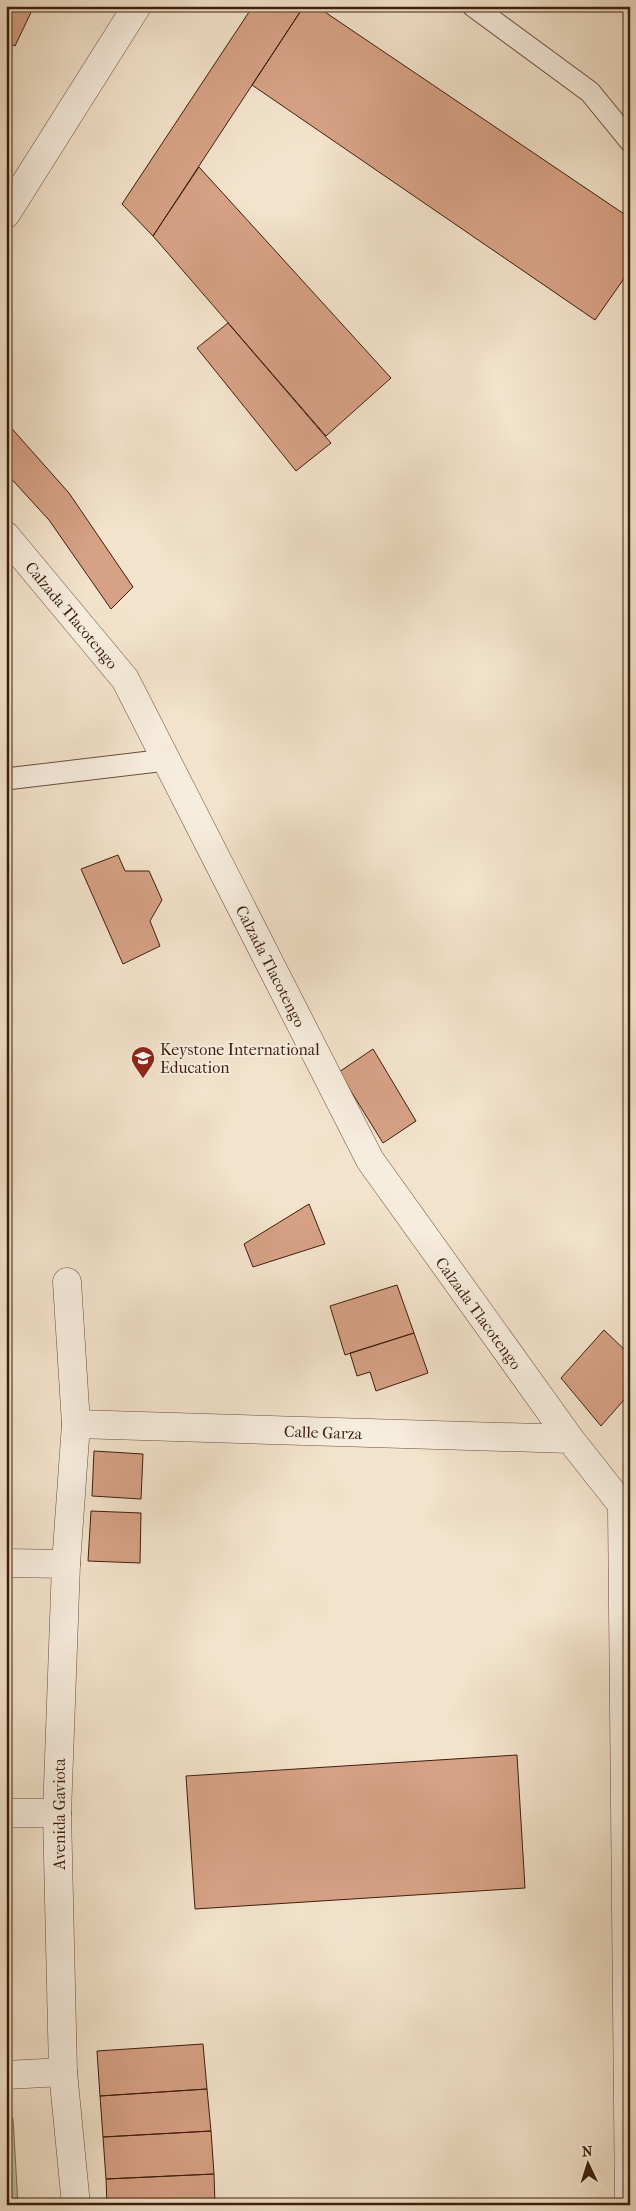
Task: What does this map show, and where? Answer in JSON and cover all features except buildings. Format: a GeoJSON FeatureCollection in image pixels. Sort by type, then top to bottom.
{"type":"FeatureCollection","features":[{"type":"Feature","properties":{"kind":"street"},"geometry":{"type":"LineString","coordinates":[[6,214],[137,6]]}},
{"type":"Feature","properties":{"kind":"street","name":"Calzada Tlacotengo"},"geometry":{"type":"LineString","coordinates":[[6,536],[125,679],[370,1160],[570,1439],[626,1511]]}},
{"type":"Feature","properties":{"kind":"street","name":"Avenida Gaviota"},"geometry":{"type":"LineString","coordinates":[[67,1282],[76,1424],[66,1564],[57,1813],[63,2072],[76,2205]]}},
{"type":"Feature","properties":{"kind":"street","name":"Calle Garza"},"geometry":{"type":"LineString","coordinates":[[76,1424],[570,1439]]}},
{"type":"Feature","properties":{"kind":"street"},"geometry":{"type":"LineString","coordinates":[[626,1511],[630,2205]]}},
{"type":"Feature","properties":{"kind":"street"},"geometry":{"type":"LineString","coordinates":[[6,1563],[66,1564]]}},
{"type":"Feature","properties":{"kind":"street"},"geometry":{"type":"LineString","coordinates":[[6,1813],[57,1813]]}},
{"type":"Feature","properties":{"kind":"street"},"geometry":{"type":"LineString","coordinates":[[6,2075],[63,2072]]}},
{"type":"Feature","properties":{"kind":"lane"},"geometry":{"type":"LineString","coordinates":[[473,6],[590,92],[630,141]]}},
{"type":"Feature","properties":{"kind":"lane"},"geometry":{"type":"LineString","coordinates":[[6,779],[166,760]]}},
{"type":"Feature","properties":{"kind":"green space"},"geometry":{"type":"Polygon","coordinates":[[[13,2118],[18,2205],[6,2205],[6,2119],[13,2118]]]}},
{"type":"Feature","properties":{"kind":"place","name":"Keystone International Education"},"geometry":{"type":"Point","coordinates":[143,1079]}}]}
